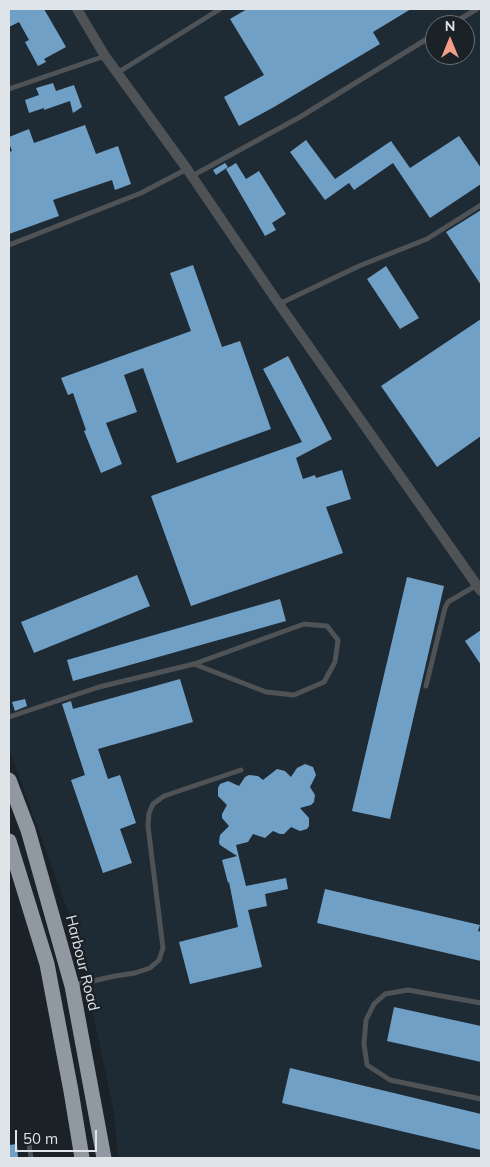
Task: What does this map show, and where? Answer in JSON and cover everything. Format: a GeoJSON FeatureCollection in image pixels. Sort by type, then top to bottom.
{"type":"FeatureCollection","features":[{"type":"Feature","properties":{"kind":"highway","name":"Harbour Road"},"geometry":{"type":"LineString","coordinates":[[9,780],[28,830],[72,986],[104,1158]]}},
{"type":"Feature","properties":{"kind":"highway"},"geometry":{"type":"LineString","coordinates":[[9,840],[47,964],[82,1158]]}},
{"type":"Feature","properties":{"kind":"street"},"geometry":{"type":"LineString","coordinates":[[77,9],[104,56],[189,172],[278,304],[479,588]]}},
{"type":"Feature","properties":{"kind":"lane"},"geometry":{"type":"LineString","coordinates":[[117,73],[220,9]]}},
{"type":"Feature","properties":{"kind":"lane"},"geometry":{"type":"LineString","coordinates":[[9,245],[189,172],[300,117],[425,40]]}},
{"type":"Feature","properties":{"kind":"lane"},"geometry":{"type":"LineString","coordinates":[[9,89],[104,56]]}},
{"type":"Feature","properties":{"kind":"lane"},"geometry":{"type":"LineString","coordinates":[[278,304],[359,266],[427,240],[481,205]]}},
{"type":"Feature","properties":{"kind":"lane"},"geometry":{"type":"LineString","coordinates":[[426,686],[448,602],[479,588]]}},
{"type":"Feature","properties":{"kind":"lane"},"geometry":{"type":"LineString","coordinates":[[9,717],[99,688],[194,664],[304,624],[327,626],[338,640],[335,662],[324,682],[294,695],[266,692],[194,664]]}},
{"type":"Feature","properties":{"kind":"lane"},"geometry":{"type":"LineString","coordinates":[[72,986],[135,973],[150,968],[159,960],[163,948],[148,826],[149,813],[153,804],[164,796],[241,770]]}},
{"type":"Feature","properties":{"kind":"lane"},"geometry":{"type":"LineString","coordinates":[[481,1003],[408,990],[385,994],[374,1004],[366,1020],[364,1044],[367,1065],[390,1080],[481,1099]]}},
{"type":"Feature","properties":{"kind":"lane"},"geometry":{"type":"LineString","coordinates":[[29,1144],[32,1158]]}},
{"type":"Feature","properties":{"kind":"shaded area"},"geometry":{"type":"Polygon","coordinates":[[[9,9],[481,9],[481,1158],[118,1158],[114,1114],[77,936],[9,749],[9,9]]]}},
{"type":"Feature","properties":{"kind":"building"},"geometry":{"type":"Polygon","coordinates":[[[9,9],[44,9],[66,47],[44,59],[46,62],[38,66],[25,42],[29,40],[19,22],[9,27],[9,9]]]}},
{"type":"Feature","properties":{"kind":"building"},"geometry":{"type":"Polygon","coordinates":[[[247,9],[411,9],[373,32],[380,44],[239,126],[224,97],[264,75],[230,19],[247,9]]]}},
{"type":"Feature","properties":{"kind":"building"},"geometry":{"type":"Polygon","coordinates":[[[53,83],[56,91],[74,85],[82,107],[73,113],[70,101],[29,113],[25,100],[39,95],[36,88],[53,83]]]}},
{"type":"Feature","properties":{"kind":"building"},"geometry":{"type":"Polygon","coordinates":[[[85,125],[96,154],[118,146],[131,184],[115,190],[112,180],[53,200],[59,216],[9,234],[9,152],[12,151],[9,137],[29,129],[34,143],[85,125]]]}},
{"type":"Feature","properties":{"kind":"building"},"geometry":{"type":"Polygon","coordinates":[[[459,136],[481,168],[481,184],[430,218],[393,163],[354,190],[349,183],[325,200],[290,152],[306,140],[335,179],[391,141],[410,168],[459,136]]]}},
{"type":"Feature","properties":{"kind":"building"},"geometry":{"type":"Polygon","coordinates":[[[225,163],[228,167],[216,175],[213,170],[225,163]]]}},
{"type":"Feature","properties":{"kind":"building"},"geometry":{"type":"Polygon","coordinates":[[[236,163],[246,179],[259,171],[286,214],[272,223],[276,230],[265,236],[226,169],[236,163]]]}},
{"type":"Feature","properties":{"kind":"building"},"geometry":{"type":"Polygon","coordinates":[[[481,210],[481,285],[446,232],[481,210]]]}},
{"type":"Feature","properties":{"kind":"building"},"geometry":{"type":"Polygon","coordinates":[[[193,265],[222,347],[240,341],[271,429],[177,463],[143,368],[124,375],[137,412],[106,423],[122,464],[101,473],[84,431],[86,430],[73,393],[68,395],[61,378],[191,331],[170,273],[193,265]]]}},
{"type":"Feature","properties":{"kind":"building"},"geometry":{"type":"Polygon","coordinates":[[[386,266],[419,318],[400,329],[367,279],[386,266]]]}},
{"type":"Feature","properties":{"kind":"building"},"geometry":{"type":"Polygon","coordinates":[[[481,319],[481,436],[437,467],[381,386],[481,319]]]}},
{"type":"Feature","properties":{"kind":"building"},"geometry":{"type":"Polygon","coordinates":[[[288,356],[332,439],[296,458],[303,479],[315,475],[316,478],[342,470],[351,499],[326,507],[343,553],[191,606],[151,496],[302,442],[263,369],[288,356]]]}},
{"type":"Feature","properties":{"kind":"building"},"geometry":{"type":"Polygon","coordinates":[[[137,575],[150,606],[34,653],[21,622],[137,575]]]}},
{"type":"Feature","properties":{"kind":"building"},"geometry":{"type":"Polygon","coordinates":[[[407,577],[444,586],[390,819],[352,811],[407,577]]]}},
{"type":"Feature","properties":{"kind":"building"},"geometry":{"type":"Polygon","coordinates":[[[280,599],[286,621],[73,681],[67,660],[280,599]]]}},
{"type":"Feature","properties":{"kind":"building"},"geometry":{"type":"Polygon","coordinates":[[[481,630],[481,665],[465,641],[481,630]]]}},
{"type":"Feature","properties":{"kind":"building"},"geometry":{"type":"Polygon","coordinates":[[[180,679],[193,722],[98,749],[108,779],[120,775],[136,823],[120,829],[132,863],[103,873],[71,780],[85,775],[62,704],[71,701],[73,709],[180,679]]]}},
{"type":"Feature","properties":{"kind":"building"},"geometry":{"type":"Polygon","coordinates":[[[25,699],[27,706],[15,711],[12,702],[25,699]]]}},
{"type":"Feature","properties":{"kind":"building"},"geometry":{"type":"Polygon","coordinates":[[[305,764],[313,767],[316,775],[310,787],[315,795],[314,802],[311,805],[300,808],[309,818],[307,829],[300,831],[291,827],[284,834],[273,831],[265,838],[253,834],[248,842],[236,845],[246,886],[286,878],[288,889],[265,894],[267,906],[248,910],[262,967],[190,984],[179,942],[238,927],[229,882],[222,860],[237,856],[220,845],[219,842],[220,835],[229,826],[222,818],[227,805],[218,796],[220,784],[228,781],[239,786],[245,777],[249,775],[258,776],[263,780],[277,769],[285,771],[291,777],[297,768],[305,764]]]}},
{"type":"Feature","properties":{"kind":"building"},"geometry":{"type":"Polygon","coordinates":[[[325,889],[480,925],[478,931],[481,932],[481,961],[317,923],[325,889]]]}},
{"type":"Feature","properties":{"kind":"building"},"geometry":{"type":"Polygon","coordinates":[[[394,1007],[481,1026],[481,1062],[387,1041],[394,1007]]]}},
{"type":"Feature","properties":{"kind":"building"},"geometry":{"type":"Polygon","coordinates":[[[290,1068],[481,1114],[481,1150],[282,1103],[290,1068]]]}},
{"type":"Feature","properties":{"kind":"building"},"geometry":{"type":"Polygon","coordinates":[[[17,1144],[18,1158],[9,1158],[9,1145],[17,1144]]]}}]}
